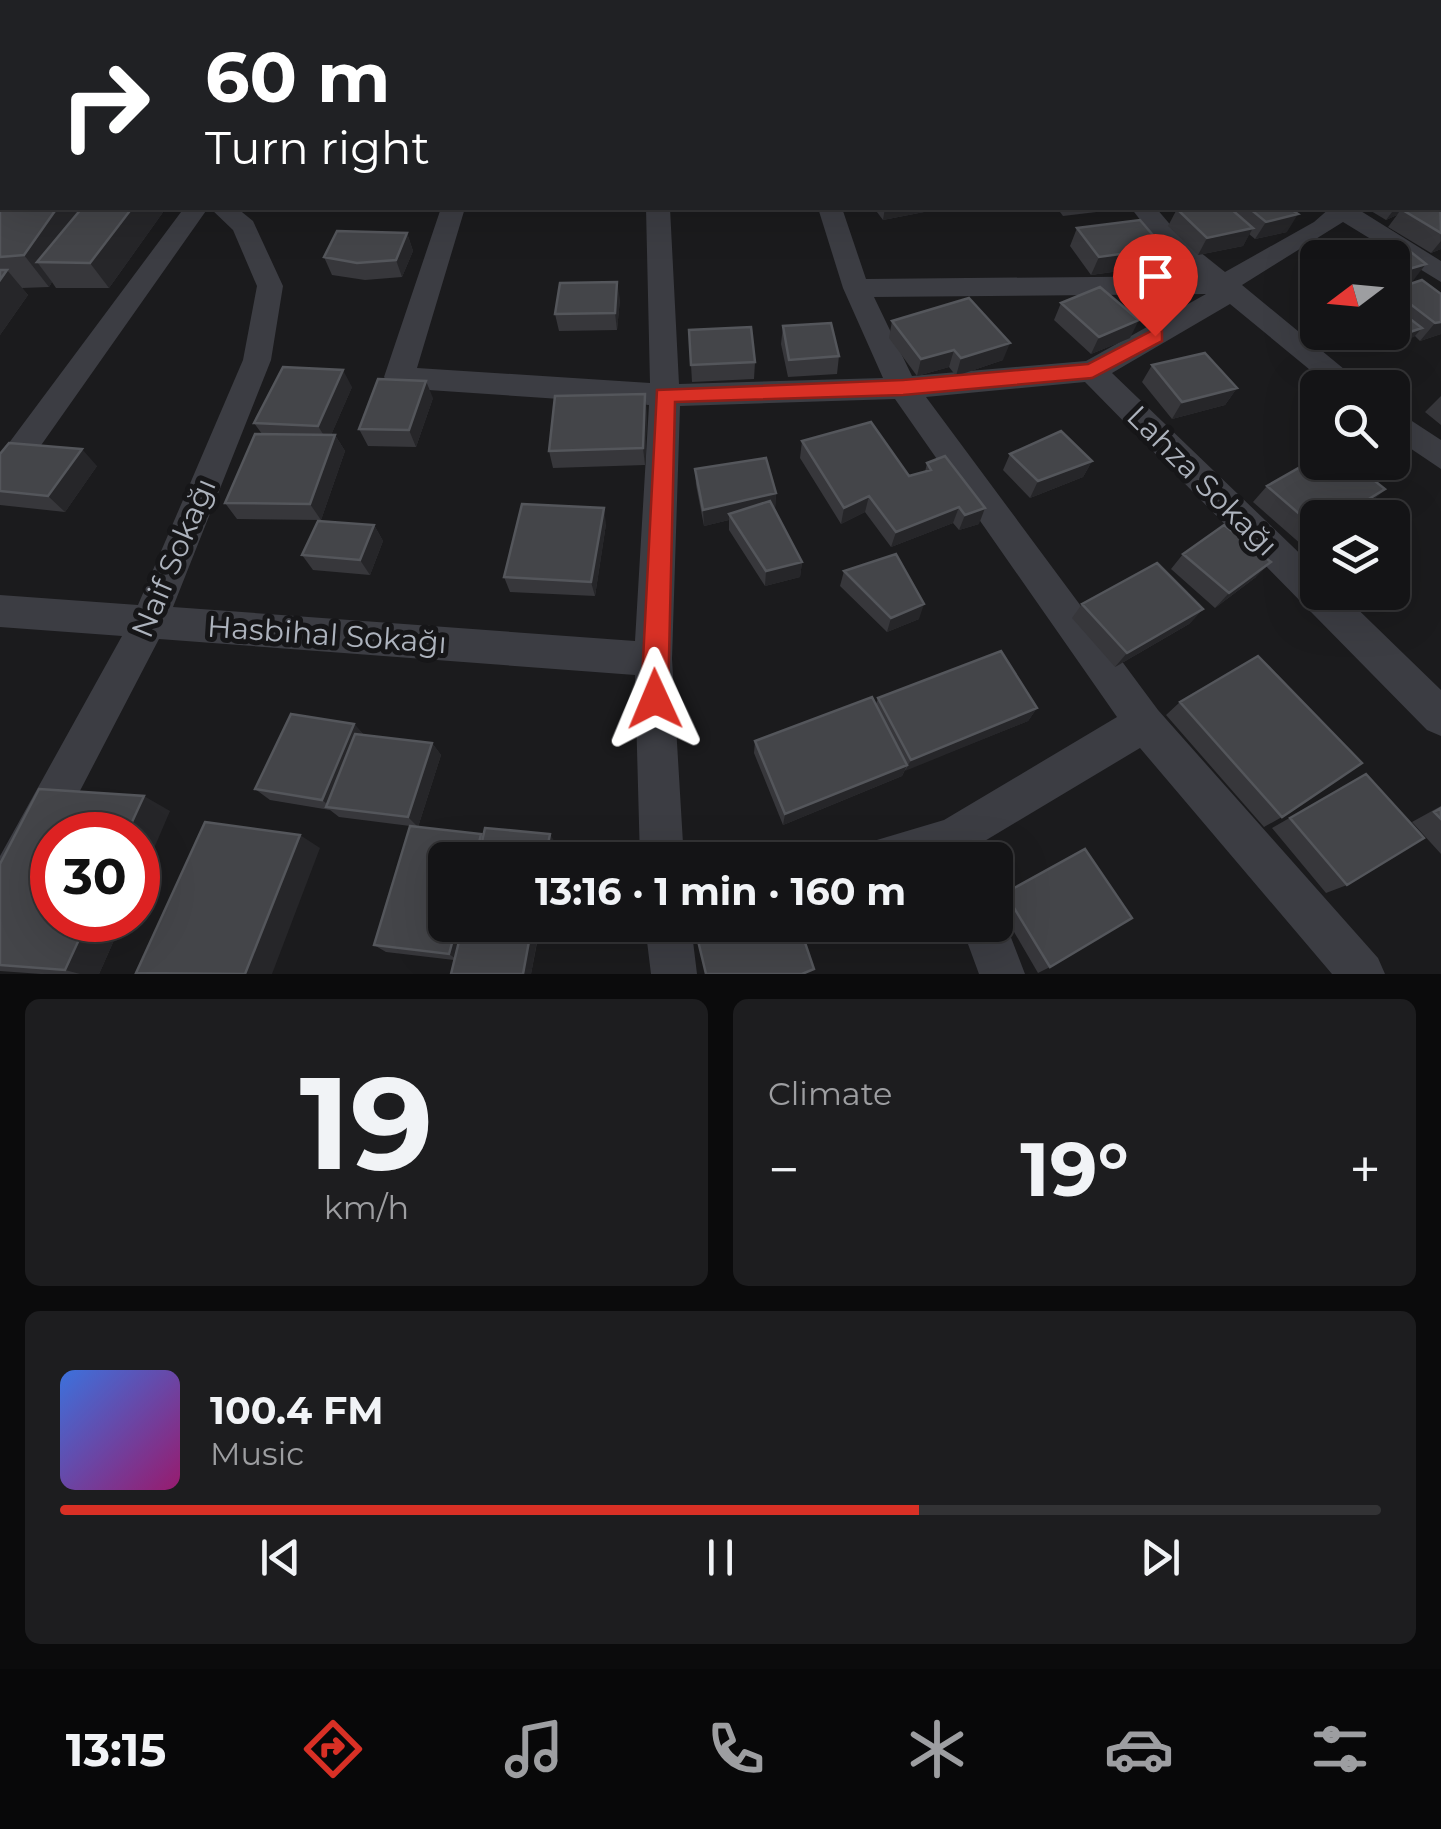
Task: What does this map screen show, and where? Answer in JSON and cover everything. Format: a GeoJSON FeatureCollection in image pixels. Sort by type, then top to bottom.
{"type":"FeatureCollection","features":[{"type":"Feature","properties":{"kind":"street"},"geometry":{"type":"LineString","coordinates":[[0,479],[195,210]]}},
{"type":"Feature","properties":{"kind":"street","name":"Naif Sokağı"},"geometry":{"type":"LineString","coordinates":[[0,900],[150,622],[257,360],[270,286],[244,226],[224,210]]}},
{"type":"Feature","properties":{"kind":"street"},"geometry":{"type":"LineString","coordinates":[[452,210],[399,376],[665,395],[903,388],[1092,371],[1218,301],[1222,285]]}},
{"type":"Feature","properties":{"kind":"street"},"geometry":{"type":"LineString","coordinates":[[658,210],[665,395],[653,659],[661,842]]}},
{"type":"Feature","properties":{"kind":"street"},"geometry":{"type":"LineString","coordinates":[[831,210],[856,288],[903,388],[1144,724],[1362,974]]}},
{"type":"Feature","properties":{"kind":"street"},"geometry":{"type":"LineString","coordinates":[[1145,210],[1171,242],[1329,370]]}},
{"type":"Feature","properties":{"kind":"street"},"geometry":{"type":"LineString","coordinates":[[856,288],[1222,285],[1342,210]]}},
{"type":"Feature","properties":{"kind":"street"},"geometry":{"type":"LineString","coordinates":[[1346,210],[1441,273]]}},
{"type":"Feature","properties":{"kind":"street","name":"Lahza Sokağı"},"geometry":{"type":"LineString","coordinates":[[1092,371],[1441,717]]}},
{"type":"Feature","properties":{"kind":"street"},"geometry":{"type":"LineString","coordinates":[[1410,433],[1441,457]]}},
{"type":"Feature","properties":{"kind":"street","name":"Hasbihal Sokağı"},"geometry":{"type":"LineString","coordinates":[[0,611],[653,659]]}},
{"type":"Feature","properties":{"kind":"street"},"geometry":{"type":"LineString","coordinates":[[968,842],[1144,724]]}},
{"type":"Feature","properties":{"kind":"street"},"geometry":{"type":"LineString","coordinates":[[671,942],[674,974]]}},
{"type":"Feature","properties":{"kind":"street"},"geometry":{"type":"LineString","coordinates":[[990,942],[1002,974]]}},
{"type":"Feature","properties":{"kind":"building"},"geometry":{"type":"Polygon","coordinates":[[[0,210],[56,210],[24,255],[0,257],[0,210]]]}},
{"type":"Feature","properties":{"kind":"building"},"geometry":{"type":"Polygon","coordinates":[[[80,210],[130,210],[90,263],[37,262],[80,210]]]}},
{"type":"Feature","properties":{"kind":"building"},"geometry":{"type":"Polygon","coordinates":[[[1178,210],[1232,210],[1253,228],[1207,238],[1178,210]]]}},
{"type":"Feature","properties":{"kind":"building"},"geometry":{"type":"Polygon","coordinates":[[[1251,210],[1292,210],[1298,214],[1266,222],[1251,210]]]}},
{"type":"Feature","properties":{"kind":"building"},"geometry":{"type":"Polygon","coordinates":[[[1403,210],[1440,210],[1441,233],[1403,210]]]}},
{"type":"Feature","properties":{"kind":"building"},"geometry":{"type":"Polygon","coordinates":[[[1140,220],[1164,248],[1099,257],[1077,228],[1140,220]]]}},
{"type":"Feature","properties":{"kind":"building"},"geometry":{"type":"Polygon","coordinates":[[[337,231],[407,233],[396,260],[357,263],[324,257],[337,231]]]}},
{"type":"Feature","properties":{"kind":"building"},"geometry":{"type":"Polygon","coordinates":[[[1410,251],[1426,264],[1410,269],[1410,251]]]}},
{"type":"Feature","properties":{"kind":"building"},"geometry":{"type":"Polygon","coordinates":[[[1422,280],[1441,294],[1441,322],[1435,323],[1410,304],[1410,284],[1422,280]]]}},
{"type":"Feature","properties":{"kind":"building"},"geometry":{"type":"Polygon","coordinates":[[[617,282],[615,313],[555,314],[560,283],[617,282]]]}},
{"type":"Feature","properties":{"kind":"building"},"geometry":{"type":"Polygon","coordinates":[[[1100,287],[1139,320],[1099,337],[1061,303],[1100,287]]]}},
{"type":"Feature","properties":{"kind":"building"},"geometry":{"type":"Polygon","coordinates":[[[969,298],[1010,343],[961,358],[954,350],[921,359],[892,321],[969,298]]]}},
{"type":"Feature","properties":{"kind":"building"},"geometry":{"type":"Polygon","coordinates":[[[1410,319],[1422,328],[1410,332],[1410,319]]]}},
{"type":"Feature","properties":{"kind":"building"},"geometry":{"type":"Polygon","coordinates":[[[831,323],[839,356],[789,360],[783,326],[831,323]]]}},
{"type":"Feature","properties":{"kind":"building"},"geometry":{"type":"Polygon","coordinates":[[[751,327],[755,362],[691,365],[689,330],[751,327]]]}},
{"type":"Feature","properties":{"kind":"building"},"geometry":{"type":"Polygon","coordinates":[[[1205,353],[1237,388],[1182,402],[1152,365],[1205,353]]]}},
{"type":"Feature","properties":{"kind":"building"},"geometry":{"type":"Polygon","coordinates":[[[283,367],[343,370],[318,426],[254,423],[283,367]]]}},
{"type":"Feature","properties":{"kind":"building"},"geometry":{"type":"Polygon","coordinates":[[[378,379],[426,381],[409,430],[359,429],[378,379]]]}},
{"type":"Feature","properties":{"kind":"building"},"geometry":{"type":"Polygon","coordinates":[[[645,394],[643,448],[549,451],[555,396],[645,394]]]}},
{"type":"Feature","properties":{"kind":"building"},"geometry":{"type":"Polygon","coordinates":[[[871,422],[909,476],[931,470],[927,463],[945,456],[985,508],[965,515],[959,507],[896,532],[869,496],[844,508],[802,441],[871,422]]]}},
{"type":"Feature","properties":{"kind":"building"},"geometry":{"type":"Polygon","coordinates":[[[1061,431],[1092,461],[1038,481],[1010,454],[1061,431]]]}},
{"type":"Feature","properties":{"kind":"building"},"geometry":{"type":"Polygon","coordinates":[[[255,434],[335,435],[310,504],[225,503],[255,434]]]}},
{"type":"Feature","properties":{"kind":"building"},"geometry":{"type":"Polygon","coordinates":[[[9,443],[82,449],[48,496],[0,491],[0,454],[9,443]]]}},
{"type":"Feature","properties":{"kind":"building"},"geometry":{"type":"Polygon","coordinates":[[[766,458],[776,493],[703,510],[695,469],[766,458]]]}},
{"type":"Feature","properties":{"kind":"building"},"geometry":{"type":"Polygon","coordinates":[[[1300,467],[1300,480],[1374,480],[1385,489],[1367,500],[1300,500],[1300,514],[1267,486],[1300,467]]]}},
{"type":"Feature","properties":{"kind":"building"},"geometry":{"type":"Polygon","coordinates":[[[770,501],[802,562],[766,571],[729,514],[770,501]]]}},
{"type":"Feature","properties":{"kind":"building"},"geometry":{"type":"Polygon","coordinates":[[[522,504],[604,508],[591,582],[504,577],[522,504]]]}},
{"type":"Feature","properties":{"kind":"building"},"geometry":{"type":"Polygon","coordinates":[[[318,521],[374,525],[360,560],[302,555],[318,521]]]}},
{"type":"Feature","properties":{"kind":"building"},"geometry":{"type":"Polygon","coordinates":[[[1224,525],[1271,562],[1229,593],[1183,554],[1224,525]]]}},
{"type":"Feature","properties":{"kind":"building"},"geometry":{"type":"Polygon","coordinates":[[[896,554],[924,604],[891,618],[844,571],[896,554]]]}},
{"type":"Feature","properties":{"kind":"building"},"geometry":{"type":"Polygon","coordinates":[[[1157,563],[1203,609],[1127,653],[1082,604],[1157,563]]]}},
{"type":"Feature","properties":{"kind":"building"},"geometry":{"type":"Polygon","coordinates":[[[1001,651],[1037,708],[911,760],[878,698],[1001,651]]]}},
{"type":"Feature","properties":{"kind":"building"},"geometry":{"type":"Polygon","coordinates":[[[1258,656],[1362,763],[1282,817],[1180,702],[1258,656]]]}},
{"type":"Feature","properties":{"kind":"building"},"geometry":{"type":"Polygon","coordinates":[[[872,697],[907,765],[785,814],[755,741],[872,697]]]}},
{"type":"Feature","properties":{"kind":"building"},"geometry":{"type":"Polygon","coordinates":[[[291,714],[354,724],[322,800],[255,789],[291,714]]]}},
{"type":"Feature","properties":{"kind":"building"},"geometry":{"type":"Polygon","coordinates":[[[355,734],[432,743],[408,817],[326,807],[355,734]]]}},
{"type":"Feature","properties":{"kind":"building"},"geometry":{"type":"Polygon","coordinates":[[[1366,774],[1424,838],[1347,885],[1290,818],[1366,774]]]}},
{"type":"Feature","properties":{"kind":"building"},"geometry":{"type":"Polygon","coordinates":[[[39,789],[144,796],[137,812],[30,812],[30,942],[78,942],[65,970],[0,965],[0,864],[39,789]]]}},
{"type":"Feature","properties":{"kind":"building"},"geometry":{"type":"Polygon","coordinates":[[[205,822],[300,835],[245,974],[136,973],[150,942],[160,942],[160,920],[205,822]]]}},
{"type":"Feature","properties":{"kind":"building"},"geometry":{"type":"Polygon","coordinates":[[[410,826],[481,834],[479,842],[428,842],[428,942],[452,942],[449,954],[374,945],[410,826]]]}},
{"type":"Feature","properties":{"kind":"building"},"geometry":{"type":"Polygon","coordinates":[[[485,828],[550,834],[548,842],[482,842],[485,828]]]}},
{"type":"Feature","properties":{"kind":"building"},"geometry":{"type":"Polygon","coordinates":[[[1085,849],[1132,918],[1050,967],[1013,906],[1013,889],[1085,849]]]}},
{"type":"Feature","properties":{"kind":"building"},"geometry":{"type":"Polygon","coordinates":[[[459,942],[529,942],[523,974],[451,974],[459,942]]]}},
{"type":"Feature","properties":{"kind":"building"},"geometry":{"type":"Polygon","coordinates":[[[698,942],[805,942],[814,969],[802,974],[706,974],[698,942]]]}},
{"type":"Feature","properties":{"kind":"route"},"geometry":{"type":"LineString","coordinates":[[655,699],[653,659],[665,395],[903,388],[1092,371],[1155,336]]}}]}
